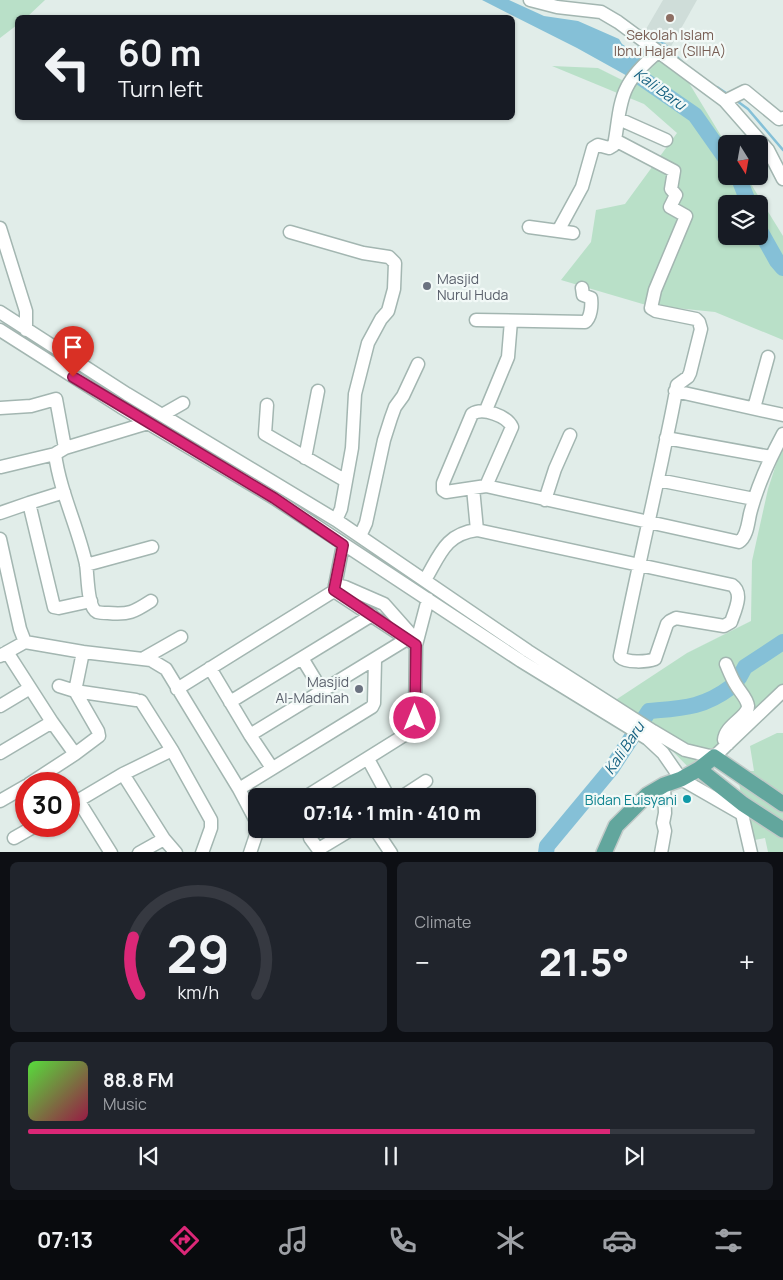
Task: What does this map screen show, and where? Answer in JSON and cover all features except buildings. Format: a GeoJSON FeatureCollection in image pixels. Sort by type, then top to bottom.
{"type":"FeatureCollection","features":[{"type":"Feature","properties":{"kind":"main road"},"geometry":{"type":"LineString","coordinates":[[604,852],[616,826],[647,794],[681,779],[699,769],[714,757],[783,804]]}},
{"type":"Feature","properties":{"kind":"main road"},"geometry":{"type":"LineString","coordinates":[[699,769],[743,809],[783,830]]}},
{"type":"Feature","properties":{"kind":"street"},"geometry":{"type":"LineString","coordinates":[[530,0],[557,7],[601,12],[618,22],[726,101],[768,150],[783,178]]}},
{"type":"Feature","properties":{"kind":"street"},"geometry":{"type":"LineString","coordinates":[[558,231],[582,187],[594,147],[598,145],[611,147],[614,145],[627,86],[654,49]]}},
{"type":"Feature","properties":{"kind":"street"},"geometry":{"type":"LineString","coordinates":[[726,101],[745,91],[779,119],[783,118]]}},
{"type":"Feature","properties":{"kind":"street"},"geometry":{"type":"LineString","coordinates":[[619,119],[666,140]]}},
{"type":"Feature","properties":{"kind":"street"},"geometry":{"type":"LineString","coordinates":[[425,580],[442,550],[452,539],[460,534],[477,530],[639,564],[734,585],[739,594],[732,622],[724,626],[681,618],[672,620],[667,624],[655,659],[650,661],[622,660],[620,656],[639,564],[658,480],[677,384],[690,373],[700,334],[700,325],[696,319],[656,311],[651,306],[655,290],[686,216],[670,207],[676,194],[671,189],[674,171],[615,140]]}},
{"type":"Feature","properties":{"kind":"street"},"geometry":{"type":"LineString","coordinates":[[529,227],[573,233]]}},
{"type":"Feature","properties":{"kind":"street"},"geometry":{"type":"LineString","coordinates":[[0,228],[26,311],[26,330]]}},
{"type":"Feature","properties":{"kind":"street"},"geometry":{"type":"LineString","coordinates":[[290,232],[363,253],[389,257],[394,263],[394,289],[388,311],[381,319],[368,344],[355,394],[352,448],[341,509],[336,520]]}},
{"type":"Feature","properties":{"kind":"street"},"geometry":{"type":"LineString","coordinates":[[476,320],[588,321],[592,302],[591,298],[583,294],[582,288]]}},
{"type":"Feature","properties":{"kind":"street"},"geometry":{"type":"LineString","coordinates":[[0,312],[162,415],[336,520],[425,580],[525,656]]}},
{"type":"Feature","properties":{"kind":"street"},"geometry":{"type":"LineString","coordinates":[[486,410],[508,357],[511,321]]}},
{"type":"Feature","properties":{"kind":"street"},"geometry":{"type":"LineString","coordinates":[[0,330],[148,423],[274,498],[428,599],[525,656],[650,735],[685,750],[714,757],[783,692]]}},
{"type":"Feature","properties":{"kind":"street"},"geometry":{"type":"LineString","coordinates":[[754,408],[768,357]]}},
{"type":"Feature","properties":{"kind":"street"},"geometry":{"type":"LineString","coordinates":[[360,536],[366,523],[390,418],[418,364]]}},
{"type":"Feature","properties":{"kind":"street"},"geometry":{"type":"LineString","coordinates":[[305,458],[318,391]]}},
{"type":"Feature","properties":{"kind":"street"},"geometry":{"type":"LineString","coordinates":[[676,391],[783,415]]}},
{"type":"Feature","properties":{"kind":"street"},"geometry":{"type":"LineString","coordinates":[[0,408],[31,406],[56,399],[64,492],[86,565],[93,608],[98,612],[119,614],[133,612],[151,601]]}},
{"type":"Feature","properties":{"kind":"street"},"geometry":{"type":"LineString","coordinates":[[162,415],[183,402]]}},
{"type":"Feature","properties":{"kind":"street"},"geometry":{"type":"LineString","coordinates":[[268,405],[265,434],[346,481]]}},
{"type":"Feature","properties":{"kind":"street"},"geometry":{"type":"LineString","coordinates":[[486,486],[512,426],[510,422],[486,410],[479,410],[472,414],[442,484],[443,490],[447,492],[486,486],[739,542],[744,537],[754,499],[771,457],[783,434]]}},
{"type":"Feature","properties":{"kind":"street"},"geometry":{"type":"LineString","coordinates":[[1,468],[148,423]]}},
{"type":"Feature","properties":{"kind":"street"},"geometry":{"type":"LineString","coordinates":[[546,500],[555,469],[570,435]]}},
{"type":"Feature","properties":{"kind":"street"},"geometry":{"type":"LineString","coordinates":[[666,438],[771,457]]}},
{"type":"Feature","properties":{"kind":"street"},"geometry":{"type":"LineString","coordinates":[[658,480],[754,499]]}},
{"type":"Feature","properties":{"kind":"street"},"geometry":{"type":"LineString","coordinates":[[274,498],[282,486]]}},
{"type":"Feature","properties":{"kind":"street"},"geometry":{"type":"LineString","coordinates":[[473,488],[477,530]]}},
{"type":"Feature","properties":{"kind":"street"},"geometry":{"type":"LineString","coordinates":[[0,513],[64,492]]}},
{"type":"Feature","properties":{"kind":"street"},"geometry":{"type":"LineString","coordinates":[[29,502],[54,606],[59,608],[91,601]]}},
{"type":"Feature","properties":{"kind":"street"},"geometry":{"type":"LineString","coordinates":[[0,539],[20,629],[25,642]]}},
{"type":"Feature","properties":{"kind":"street"},"geometry":{"type":"LineString","coordinates":[[335,588],[343,545]]}},
{"type":"Feature","properties":{"kind":"street"},"geometry":{"type":"LineString","coordinates":[[86,565],[152,547]]}},
{"type":"Feature","properties":{"kind":"street"},"geometry":{"type":"LineString","coordinates":[[178,689],[335,588],[345,587],[384,604],[413,642]]}},
{"type":"Feature","properties":{"kind":"street"},"geometry":{"type":"LineString","coordinates":[[335,588],[413,642]]}},
{"type":"Feature","properties":{"kind":"street"},"geometry":{"type":"LineString","coordinates":[[320,788],[407,734],[414,724],[413,642],[428,599]]}},
{"type":"Feature","properties":{"kind":"street"},"geometry":{"type":"LineString","coordinates":[[230,702],[372,615]]}},
{"type":"Feature","properties":{"kind":"street"},"geometry":{"type":"LineString","coordinates":[[144,658],[181,637]]}},
{"type":"Feature","properties":{"kind":"street"},"geometry":{"type":"LineString","coordinates":[[75,754],[30,688],[3,654],[25,642],[83,652],[144,658],[156,661],[166,669],[248,806]]}},
{"type":"Feature","properties":{"kind":"street"},"geometry":{"type":"LineString","coordinates":[[250,735],[375,660],[413,642]]}},
{"type":"Feature","properties":{"kind":"street"},"geometry":{"type":"LineString","coordinates":[[48,772],[99,735],[98,730],[75,691],[83,652]]}},
{"type":"Feature","properties":{"kind":"street"},"geometry":{"type":"LineString","coordinates":[[302,658],[322,691]]}},
{"type":"Feature","properties":{"kind":"street"},"geometry":{"type":"LineString","coordinates":[[239,789],[372,707],[374,703],[375,660]]}},
{"type":"Feature","properties":{"kind":"street"},"geometry":{"type":"LineString","coordinates":[[726,664],[748,706],[745,713],[726,733],[724,740],[728,744]]}},
{"type":"Feature","properties":{"kind":"street"},"geometry":{"type":"LineString","coordinates":[[210,668],[272,768]]}},
{"type":"Feature","properties":{"kind":"street"},"geometry":{"type":"LineString","coordinates":[[59,686],[75,691],[138,700],[172,750],[212,823],[202,852]]}},
{"type":"Feature","properties":{"kind":"street"},"geometry":{"type":"LineString","coordinates":[[0,706],[30,688]]}},
{"type":"Feature","properties":{"kind":"street"},"geometry":{"type":"LineString","coordinates":[[0,753],[52,722]]}},
{"type":"Feature","properties":{"kind":"street"},"geometry":{"type":"LineString","coordinates":[[650,735],[681,779],[743,809],[751,852]]}},
{"type":"Feature","properties":{"kind":"street"},"geometry":{"type":"LineString","coordinates":[[80,800],[124,774],[172,750]]}},
{"type":"Feature","properties":{"kind":"street"},"geometry":{"type":"LineString","coordinates":[[368,759],[384,788]]}},
{"type":"Feature","properties":{"kind":"street"},"geometry":{"type":"LineString","coordinates":[[124,774],[164,839],[176,852]]}},
{"type":"Feature","properties":{"kind":"street"},"geometry":{"type":"LineString","coordinates":[[415,788],[426,781]]}},
{"type":"Feature","properties":{"kind":"street"},"geometry":{"type":"LineString","coordinates":[[661,852],[665,831],[663,823],[665,814],[664,785]]}},
{"type":"Feature","properties":{"kind":"street"},"geometry":{"type":"LineString","coordinates":[[0,801],[15,792]]}},
{"type":"Feature","properties":{"kind":"street"},"geometry":{"type":"LineString","coordinates":[[80,812],[105,851]]}},
{"type":"Feature","properties":{"kind":"street"},"geometry":{"type":"LineString","coordinates":[[250,852],[255,838]]}},
{"type":"Feature","properties":{"kind":"street"},"geometry":{"type":"LineString","coordinates":[[310,838],[320,851],[339,838]]}},
{"type":"Feature","properties":{"kind":"street"},"geometry":{"type":"LineString","coordinates":[[381,838],[391,852]]}},
{"type":"Feature","properties":{"kind":"street"},"geometry":{"type":"LineString","coordinates":[[139,852],[164,839]]}},
{"type":"Feature","properties":{"kind":"shaded area","name":"Sekolah Islam Ibnu Hajar (SIIHA)"},"geometry":{"type":"Polygon","coordinates":[[[663,0],[697,0],[669,50],[642,36],[663,0]]]}},
{"type":"Feature","properties":{"kind":"green space"},"geometry":{"type":"Polygon","coordinates":[[[0,0],[45,0],[29,15],[15,15],[15,27],[0,38],[0,0]]]}},
{"type":"Feature","properties":{"kind":"green space"},"geometry":{"type":"Polygon","coordinates":[[[669,50],[721,135],[718,135],[718,185],[752,185],[758,195],[718,195],[718,245],[768,245],[768,212],[783,236],[783,340],[715,312],[646,305],[561,280],[591,242],[596,210],[625,204],[677,133],[644,104],[552,66],[598,68],[634,86],[669,50]]]}},
{"type":"Feature","properties":{"kind":"green space"},"geometry":{"type":"Polygon","coordinates":[[[783,443],[783,691],[693,772],[653,731],[611,703],[687,653],[751,621],[752,561],[768,489],[783,443]]]}},
{"type":"Feature","properties":{"kind":"green space"},"geometry":{"type":"Polygon","coordinates":[[[777,733],[783,733],[783,852],[768,852],[765,838],[749,841],[737,771],[754,771],[750,746],[777,733]]]}},
{"type":"Feature","properties":{"kind":"water"},"geometry":{"type":"Polygon","coordinates":[[[482,0],[509,0],[544,16],[578,21],[619,39],[622,44],[638,55],[639,66],[631,78],[515,15],[482,0]]]}},
{"type":"Feature","properties":{"kind":"waterway"},"geometry":{"type":"LineString","coordinates":[[655,45],[661,41],[682,62]]}},
{"type":"Feature","properties":{"kind":"waterway"},"geometry":{"type":"LineString","coordinates":[[624,61],[645,52]]}},
{"type":"Feature","properties":{"kind":"waterway","name":"Kali Baru"},"geometry":{"type":"LineString","coordinates":[[624,62],[640,77],[695,115],[718,148]]}},
{"type":"Feature","properties":{"kind":"waterway"},"geometry":{"type":"LineString","coordinates":[[717,87],[729,95]]}},
{"type":"Feature","properties":{"kind":"waterway"},"geometry":{"type":"LineString","coordinates":[[737,101],[748,109],[783,150]]}},
{"type":"Feature","properties":{"kind":"waterway","name":"Kali Baru"},"geometry":{"type":"LineString","coordinates":[[742,185],[745,195]]}},
{"type":"Feature","properties":{"kind":"waterway","name":"Kali Baru"},"geometry":{"type":"LineString","coordinates":[[768,245],[783,268]]}},
{"type":"Feature","properties":{"kind":"waterway","name":"Kali Baru"},"geometry":{"type":"LineString","coordinates":[[739,678],[745,667],[783,642]]}},
{"type":"Feature","properties":{"kind":"waterway","name":"Kali Baru"},"geometry":{"type":"LineString","coordinates":[[546,852],[547,846],[611,769],[649,711],[692,706],[711,699],[731,687]]}},
{"type":"Feature","properties":{"kind":"place","name":"Sekolah Islam Ibnu Hajar (SIIHA)"},"geometry":{"type":"Point","coordinates":[670,18]}},
{"type":"Feature","properties":{"kind":"place","name":"Masjid Nurul Huda"},"geometry":{"type":"Point","coordinates":[427,286]}},
{"type":"Feature","properties":{"kind":"place","name":"Masjid Al-Madinah"},"geometry":{"type":"Point","coordinates":[359,689]}},
{"type":"Feature","properties":{"kind":"place","name":"Bidan Euisyani"},"geometry":{"type":"Point","coordinates":[687,799]}},
{"type":"Feature","properties":{"kind":"route"},"geometry":{"type":"LineString","coordinates":[[73,377],[274,498],[343,545],[334,590],[416,645],[415,718]]}}]}
